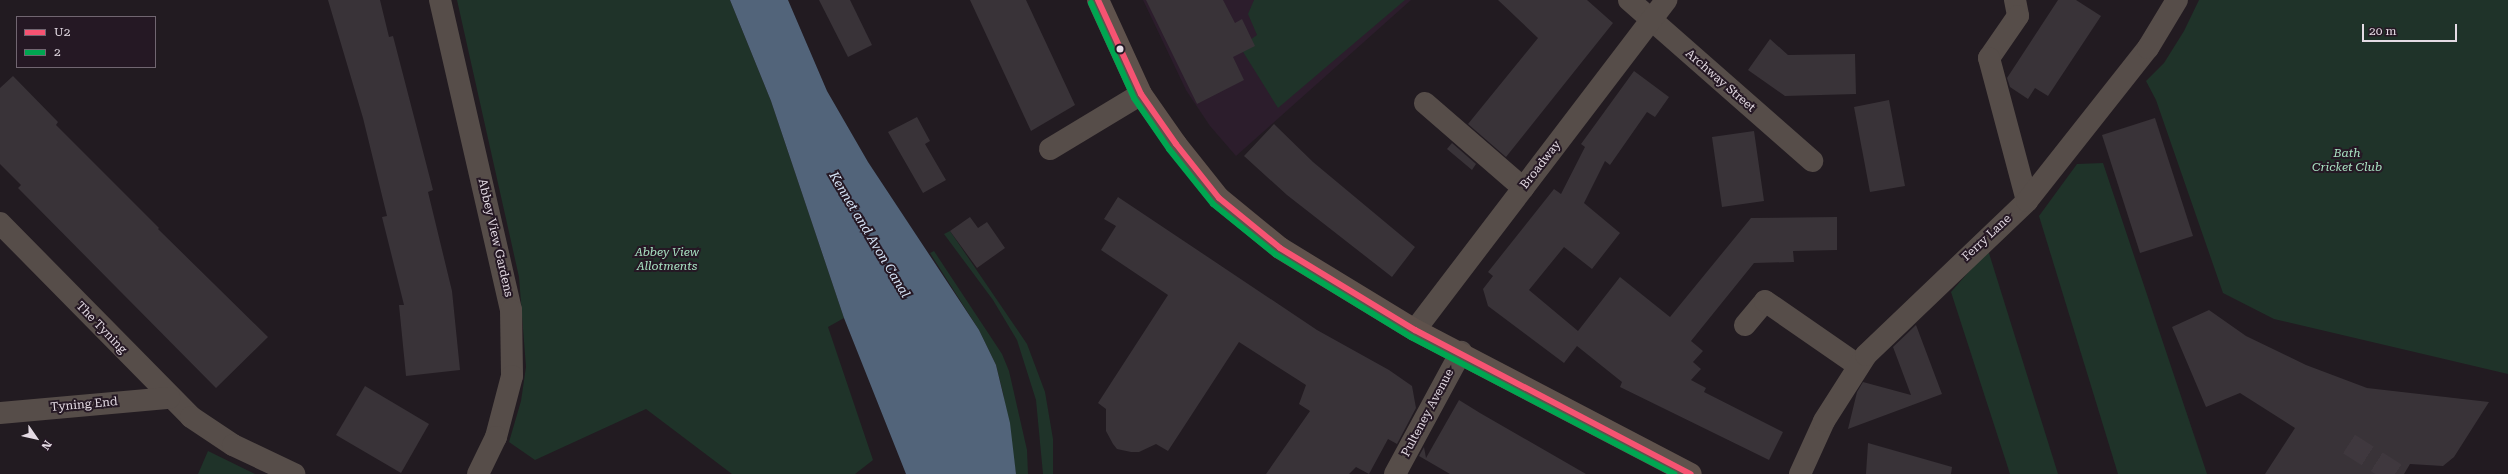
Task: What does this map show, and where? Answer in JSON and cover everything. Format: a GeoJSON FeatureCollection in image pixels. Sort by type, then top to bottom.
{"type":"FeatureCollection","features":[{"type":"Feature","properties":{"kind":"highway"},"geometry":{"type":"LineString","coordinates":[[1098,0],[1141,94],[1176,144],[1219,198],[1280,248],[1415,330],[1461,352],[1691,474]]}},
{"type":"Feature","properties":{"kind":"street","name":"Abbey View Gardens"},"geometry":{"type":"LineString","coordinates":[[440,0],[511,310],[512,376],[496,437],[478,474]]}},
{"type":"Feature","properties":{"kind":"street","name":"Archway Street"},"geometry":{"type":"LineString","coordinates":[[1629,0],[1812,161]]}},
{"type":"Feature","properties":{"kind":"street","name":"Broadway"},"geometry":{"type":"LineString","coordinates":[[1415,330],[1652,21],[1666,0]]}},
{"type":"Feature","properties":{"kind":"street"},"geometry":{"type":"LineString","coordinates":[[2014,0],[2018,16],[1989,58],[2027,201]]}},
{"type":"Feature","properties":{"kind":"street","name":"Ferry Lane"},"geometry":{"type":"LineString","coordinates":[[1800,474],[1824,421],[1866,355],[2027,201],[2148,48],[2177,0]]}},
{"type":"Feature","properties":{"kind":"street"},"geometry":{"type":"LineString","coordinates":[[1050,149],[1141,94]]}},
{"type":"Feature","properties":{"kind":"street"},"geometry":{"type":"LineString","coordinates":[[1425,103],[1523,188]]}},
{"type":"Feature","properties":{"kind":"street","name":"The Tyning"},"geometry":{"type":"LineString","coordinates":[[0,223],[169,398],[206,429],[294,474]]}},
{"type":"Feature","properties":{"kind":"street"},"geometry":{"type":"LineString","coordinates":[[1745,325],[1765,301],[1859,366]]}},
{"type":"Feature","properties":{"kind":"street","name":"Pulteney Avenue"},"geometry":{"type":"LineString","coordinates":[[1395,474],[1461,352]]}},
{"type":"Feature","properties":{"kind":"street","name":"Tyning End"},"geometry":{"type":"LineString","coordinates":[[0,413],[169,398]]}},
{"type":"Feature","properties":{"kind":"shaded area"},"geometry":{"type":"Polygon","coordinates":[[[1143,0],[1411,0],[1236,156],[1210,126],[1186,90],[1143,0]]]}},
{"type":"Feature","properties":{"kind":"green space","name":"Abbey View Allotments"},"geometry":{"type":"Polygon","coordinates":[[[457,0],[730,0],[771,101],[844,318],[828,327],[873,460],[855,474],[732,474],[646,409],[535,460],[509,442],[521,401],[526,367],[519,277],[457,0]]]}},
{"type":"Feature","properties":{"kind":"green space"},"geometry":{"type":"Polygon","coordinates":[[[1254,0],[1405,0],[1278,108],[1240,47],[1257,35],[1248,14],[1254,0]]]}},
{"type":"Feature","properties":{"kind":"green space","name":"Bath Cricket Club"},"geometry":{"type":"Polygon","coordinates":[[[2199,0],[2508,0],[2508,374],[2274,319],[2223,293],[2156,100],[2146,81],[2164,63],[2184,31],[2199,0]]]}},
{"type":"Feature","properties":{"kind":"green space"},"geometry":{"type":"Polygon","coordinates":[[[2103,163],[2207,474],[2118,474],[2039,216],[2077,164],[2103,163]]]}},
{"type":"Feature","properties":{"kind":"green space"},"geometry":{"type":"Polygon","coordinates":[[[950,231],[1027,344],[1045,392],[1053,439],[1053,474],[1043,474],[1036,400],[1017,340],[993,300],[944,234],[950,231]]]}},
{"type":"Feature","properties":{"kind":"green space"},"geometry":{"type":"Polygon","coordinates":[[[1988,250],[2058,474],[2010,474],[1951,292],[1988,250]]]}},
{"type":"Feature","properties":{"kind":"green space"},"geometry":{"type":"Polygon","coordinates":[[[934,251],[1002,354],[1009,371],[1027,450],[1028,474],[1016,474],[1003,393],[996,365],[979,330],[930,253],[934,251]]]}},
{"type":"Feature","properties":{"kind":"green space"},"geometry":{"type":"Polygon","coordinates":[[[208,451],[255,474],[198,474],[208,451]]]}},
{"type":"Feature","properties":{"kind":"water","name":"Kennet and Avon Canal"},"geometry":{"type":"Polygon","coordinates":[[[730,0],[788,0],[827,91],[868,162],[979,330],[996,365],[1010,423],[1016,474],[906,474],[844,318],[771,101],[730,0]]]}},
{"type":"Feature","properties":{"kind":"building"},"geometry":{"type":"Polygon","coordinates":[[[328,0],[380,0],[389,37],[393,36],[433,190],[428,192],[452,291],[460,370],[406,376],[399,305],[404,305],[382,217],[387,216],[363,118],[328,0]]]}},
{"type":"Feature","properties":{"kind":"building"},"geometry":{"type":"Polygon","coordinates":[[[819,0],[850,0],[872,45],[848,57],[819,0]]]}},
{"type":"Feature","properties":{"kind":"building"},"geometry":{"type":"Polygon","coordinates":[[[970,0],[1026,0],[1075,105],[1031,131],[970,0]]]}},
{"type":"Feature","properties":{"kind":"building"},"geometry":{"type":"Polygon","coordinates":[[[1146,0],[1223,0],[1235,23],[1242,19],[1255,46],[1233,57],[1244,80],[1197,104],[1146,0]]]}},
{"type":"Feature","properties":{"kind":"building"},"geometry":{"type":"Polygon","coordinates":[[[1498,0],[1587,0],[1613,23],[1506,157],[1468,124],[1538,38],[1498,0]]]}},
{"type":"Feature","properties":{"kind":"building"},"geometry":{"type":"Polygon","coordinates":[[[2058,0],[2076,0],[2101,16],[2048,96],[2035,88],[2028,99],[2010,87],[2007,78],[2058,0]]]}},
{"type":"Feature","properties":{"kind":"building"},"geometry":{"type":"Polygon","coordinates":[[[1770,39],[1788,55],[1855,54],[1856,94],[1785,96],[1748,70],[1770,39]]]}},
{"type":"Feature","properties":{"kind":"building"},"geometry":{"type":"Polygon","coordinates":[[[1634,71],[1669,97],[1655,117],[1647,112],[1610,165],[1605,161],[1584,203],[1620,233],[1592,269],[1564,247],[1529,290],[1578,331],[1620,277],[1670,317],[1751,218],[1837,217],[1837,250],[1793,251],[1794,262],[1754,263],[1691,341],[1703,351],[1693,362],[1701,369],[1691,380],[1706,388],[1704,392],[1783,432],[1769,460],[1620,387],[1622,382],[1577,346],[1564,363],[1488,306],[1483,289],[1493,276],[1488,272],[1554,189],[1561,194],[1585,147],[1581,144],[1634,71]]]}},
{"type":"Feature","properties":{"kind":"building"},"geometry":{"type":"Polygon","coordinates":[[[13,76],[58,122],[56,125],[159,228],[158,229],[268,337],[216,388],[18,188],[21,185],[0,164],[0,88],[13,76]]]}},
{"type":"Feature","properties":{"kind":"building"},"geometry":{"type":"Polygon","coordinates":[[[1889,100],[1905,186],[1870,192],[1854,107],[1889,100]]]}},
{"type":"Feature","properties":{"kind":"building"},"geometry":{"type":"Polygon","coordinates":[[[917,117],[930,141],[925,144],[946,180],[923,193],[888,132],[917,117]]]}},
{"type":"Feature","properties":{"kind":"building"},"geometry":{"type":"Polygon","coordinates":[[[2155,118],[2193,236],[2140,253],[2102,135],[2155,118]]]}},
{"type":"Feature","properties":{"kind":"building"},"geometry":{"type":"Polygon","coordinates":[[[1274,124],[1313,162],[1415,247],[1392,277],[1287,195],[1244,156],[1274,124]]]}},
{"type":"Feature","properties":{"kind":"building"},"geometry":{"type":"Polygon","coordinates":[[[1754,131],[1764,201],[1722,207],[1712,137],[1754,131]]]}},
{"type":"Feature","properties":{"kind":"building"},"geometry":{"type":"Polygon","coordinates":[[[1452,143],[1476,164],[1472,170],[1447,149],[1452,143]]]}},
{"type":"Feature","properties":{"kind":"building"},"geometry":{"type":"Polygon","coordinates":[[[1118,197],[1317,330],[1389,370],[1412,386],[1416,408],[1397,444],[1388,439],[1369,474],[1356,467],[1349,474],[1266,474],[1310,411],[1299,404],[1306,385],[1239,342],[1168,451],[1156,444],[1139,452],[1117,449],[1106,431],[1106,409],[1098,403],[1168,295],[1101,250],[1116,226],[1104,219],[1118,197]]]}},
{"type":"Feature","properties":{"kind":"building"},"geometry":{"type":"Polygon","coordinates":[[[970,217],[978,228],[987,222],[1005,248],[977,268],[950,231],[970,217]]]}},
{"type":"Feature","properties":{"kind":"building"},"geometry":{"type":"Polygon","coordinates":[[[2209,310],[2246,336],[2306,365],[2367,388],[2489,402],[2454,457],[2443,466],[2410,464],[2404,474],[2265,474],[2295,428],[2240,393],[2206,407],[2172,327],[2209,310]]]}},
{"type":"Feature","properties":{"kind":"building"},"geometry":{"type":"Polygon","coordinates":[[[1916,325],[1942,394],[1848,429],[1857,392],[1863,382],[1911,395],[1893,347],[1916,325]]]}},
{"type":"Feature","properties":{"kind":"building"},"geometry":{"type":"Polygon","coordinates":[[[365,386],[429,424],[401,473],[336,435],[365,386]]]}},
{"type":"Feature","properties":{"kind":"building"},"geometry":{"type":"Polygon","coordinates":[[[1459,400],[1586,474],[1450,474],[1419,456],[1424,447],[1426,458],[1459,400]]]}},
{"type":"Feature","properties":{"kind":"building"},"geometry":{"type":"Polygon","coordinates":[[[1868,443],[1952,467],[1951,474],[1866,474],[1868,443]]]}},
{"type":"Feature","properties":{"kind":"tunnel"},"geometry":{"type":"LineString","coordinates":[[2349,444],[2396,474]]}},
{"type":"Feature","properties":{"kind":"transit line","name":"U2"},"geometry":{"type":"LineString","coordinates":[[1098,0],[1141,94],[1176,144],[1219,198],[1280,248],[1415,330],[1691,474]]}},
{"type":"Feature","properties":{"kind":"transit line","name":"2"},"geometry":{"type":"LineString","coordinates":[[1091,3],[1134,98],[1169,149],[1213,204],[1275,254],[1411,337],[1674,474]]}}]}
